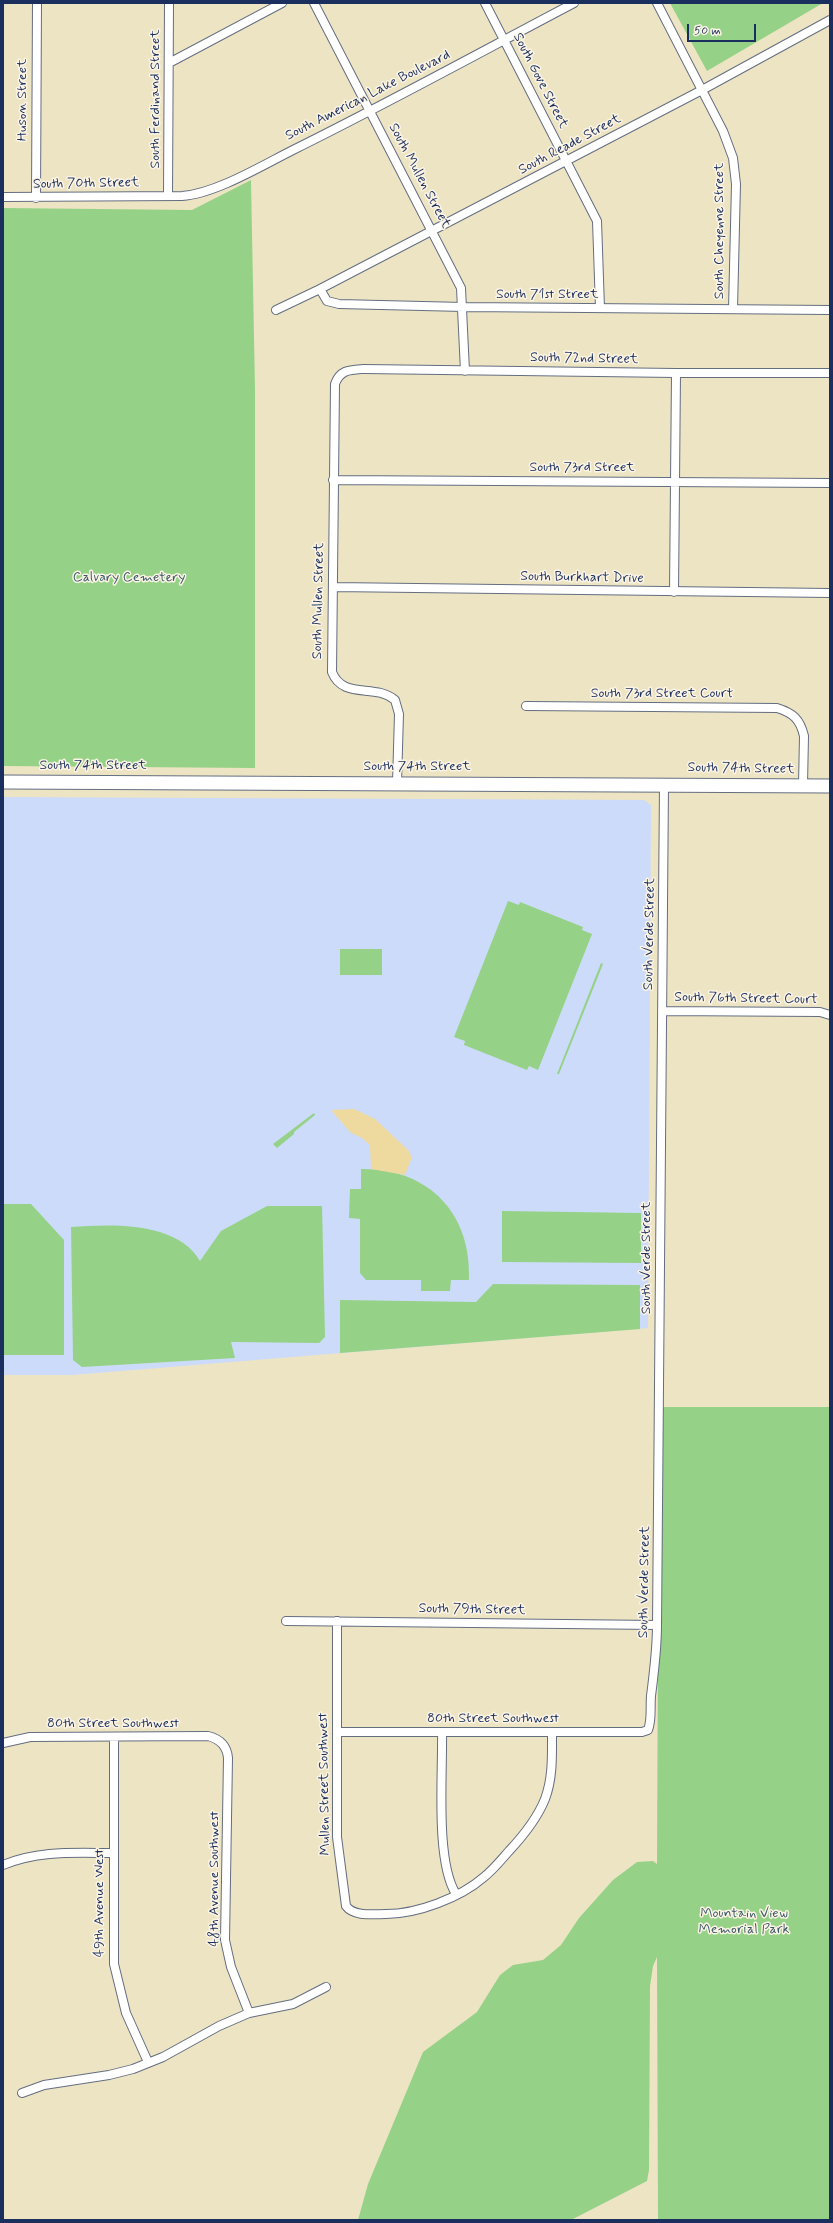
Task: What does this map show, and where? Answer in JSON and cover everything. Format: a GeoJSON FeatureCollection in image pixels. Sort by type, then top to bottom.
{"type":"FeatureCollection","features":[{"type":"Feature","properties":{"kind":"main road","name":"South 74th Street"},"geometry":{"type":"LineString","coordinates":[[3,782],[830,786]]}},
{"type":"Feature","properties":{"kind":"street","name":"Huson Street"},"geometry":{"type":"LineString","coordinates":[[36,198],[37,3]]}},
{"type":"Feature","properties":{"kind":"street","name":"South Ferdinand Street"},"geometry":{"type":"LineString","coordinates":[[168,196],[169,3]]}},
{"type":"Feature","properties":{"kind":"street"},"geometry":{"type":"LineString","coordinates":[[169,63],[282,3]]}},
{"type":"Feature","properties":{"kind":"street","name":"South Mullen Street"},"geometry":{"type":"LineString","coordinates":[[314,3],[433,231],[461,288],[464,307],[465,371]]}},
{"type":"Feature","properties":{"kind":"street","name":"South Gove Street"},"geometry":{"type":"LineString","coordinates":[[485,3],[597,221],[600,308]]}},
{"type":"Feature","properties":{"kind":"street","name":"South American Lake Boulevard"},"geometry":{"type":"LineString","coordinates":[[168,196],[192,196],[249,172],[370,112],[574,3]]}},
{"type":"Feature","properties":{"kind":"street","name":"South Cheyenne Street"},"geometry":{"type":"LineString","coordinates":[[656,3],[702,90],[728,142],[734,158],[736,184],[733,309]]}},
{"type":"Feature","properties":{"kind":"street","name":"South Reade Street"},"geometry":{"type":"LineString","coordinates":[[320,289],[702,90],[830,20]]}},
{"type":"Feature","properties":{"kind":"street","name":"South 70th Street"},"geometry":{"type":"LineString","coordinates":[[3,198],[168,196]]}},
{"type":"Feature","properties":{"kind":"street"},"geometry":{"type":"LineString","coordinates":[[276,310],[320,289]]}},
{"type":"Feature","properties":{"kind":"street","name":"South 71st Street"},"geometry":{"type":"LineString","coordinates":[[320,289],[328,301],[339,304],[464,307],[830,310]]}},
{"type":"Feature","properties":{"kind":"street","name":"South 72nd Street"},"geometry":{"type":"LineString","coordinates":[[340,374],[344,371],[363,369],[676,374],[830,373]]}},
{"type":"Feature","properties":{"kind":"street","name":"South Mullen Street"},"geometry":{"type":"LineString","coordinates":[[340,374],[335,384],[332,672],[338,683],[342,686],[350,689],[383,692],[395,700],[398,714],[398,783]]}},
{"type":"Feature","properties":{"kind":"street"},"geometry":{"type":"LineString","coordinates":[[674,592],[676,374]]}},
{"type":"Feature","properties":{"kind":"street","name":"South 73rd Street"},"geometry":{"type":"LineString","coordinates":[[333,480],[830,483]]}},
{"type":"Feature","properties":{"kind":"street","name":"South Burkhart Drive"},"geometry":{"type":"LineString","coordinates":[[333,587],[830,593]]}},
{"type":"Feature","properties":{"kind":"street","name":"South 73rd Street Court"},"geometry":{"type":"LineString","coordinates":[[526,706],[768,708],[788,712],[796,716],[804,736],[803,785]]}},
{"type":"Feature","properties":{"kind":"street","name":"South Verde Street"},"geometry":{"type":"LineString","coordinates":[[648,1730],[651,1723],[650,1708],[656,1664],[658,1625],[664,784]]}},
{"type":"Feature","properties":{"kind":"street","name":"South 76th Street Court"},"geometry":{"type":"LineString","coordinates":[[662,1011],[820,1012],[830,1016]]}},
{"type":"Feature","properties":{"kind":"street","name":"South 79th Street"},"geometry":{"type":"LineString","coordinates":[[286,1621],[658,1625]]}},
{"type":"Feature","properties":{"kind":"street","name":"Mullen Street Southwest"},"geometry":{"type":"LineString","coordinates":[[336,1621],[338,1856],[348,1908],[358,1913],[405,1913],[429,1907],[456,1894]]}},
{"type":"Feature","properties":{"kind":"street","name":"80th Street Southwest"},"geometry":{"type":"LineString","coordinates":[[337,1732],[552,1733],[642,1732],[648,1730]]}},
{"type":"Feature","properties":{"kind":"street"},"geometry":{"type":"LineString","coordinates":[[442,1732],[443,1848],[448,1874],[456,1894],[484,1877],[532,1825],[546,1797],[550,1779],[552,1733]]}},
{"type":"Feature","properties":{"kind":"street","name":"80th Street Southwest"},"geometry":{"type":"LineString","coordinates":[[3,1743],[30,1737],[208,1736],[222,1743]]}},
{"type":"Feature","properties":{"kind":"street","name":"49th Avenue West"},"geometry":{"type":"LineString","coordinates":[[114,1737],[114,1964],[126,2013],[148,2062]]}},
{"type":"Feature","properties":{"kind":"street","name":"48th Avenue Southwest"},"geometry":{"type":"LineString","coordinates":[[222,1743],[227,1751],[228,1758],[226,1940],[232,1967],[249,2013]]}},
{"type":"Feature","properties":{"kind":"street"},"geometry":{"type":"LineString","coordinates":[[3,1865],[21,1859],[50,1853],[113,1853]]}},
{"type":"Feature","properties":{"kind":"street"},"geometry":{"type":"LineString","coordinates":[[22,2093],[44,2085],[109,2075],[133,2069],[163,2057],[219,2026],[249,2013],[293,2004],[326,1987]]}},
{"type":"Feature","properties":{"kind":"shaded area"},"geometry":{"type":"Polygon","coordinates":[[[3,797],[644,800],[651,805],[648,1328],[72,1375],[3,1375],[3,797]]]}},
{"type":"Feature","properties":{"kind":"green space"},"geometry":{"type":"Polygon","coordinates":[[[670,3],[823,3],[707,71],[670,3]]]}},
{"type":"Feature","properties":{"kind":"green space","name":"Calvary Cemetery"},"geometry":{"type":"Polygon","coordinates":[[[251,180],[255,390],[255,768],[3,766],[3,208],[192,210],[251,180]]]}},
{"type":"Feature","properties":{"kind":"green space"},"geometry":{"type":"Polygon","coordinates":[[[508,901],[519,905],[520,902],[583,927],[582,930],[592,934],[538,1070],[529,1066],[527,1070],[464,1045],[465,1041],[454,1037],[508,901]]]}},
{"type":"Feature","properties":{"kind":"green space"},"geometry":{"type":"Polygon","coordinates":[[[340,949],[382,949],[382,975],[340,975],[340,949]]]}},
{"type":"Feature","properties":{"kind":"green space"},"geometry":{"type":"Polygon","coordinates":[[[601,963],[603,964],[559,1074],[557,1074],[601,963]]]}},
{"type":"Feature","properties":{"kind":"green space"},"geometry":{"type":"Polygon","coordinates":[[[314,1113],[315,1115],[277,1148],[273,1144],[314,1113]]]}},
{"type":"Feature","properties":{"kind":"green space"},"geometry":{"type":"Polygon","coordinates":[[[361,1169],[385,1171],[407,1176],[425,1186],[441,1199],[454,1215],[463,1234],[468,1256],[469,1280],[451,1280],[450,1291],[421,1291],[421,1280],[366,1280],[360,1273],[360,1219],[349,1218],[350,1189],[361,1189],[361,1169]]]}},
{"type":"Feature","properties":{"kind":"green space"},"geometry":{"type":"Polygon","coordinates":[[[3,1204],[31,1204],[64,1240],[64,1355],[3,1355],[3,1204]]]}},
{"type":"Feature","properties":{"kind":"green space"},"geometry":{"type":"Polygon","coordinates":[[[267,1206],[322,1206],[325,1337],[319,1343],[231,1342],[235,1358],[82,1367],[73,1360],[71,1227],[105,1225],[123,1226],[160,1232],[176,1238],[189,1248],[200,1261],[221,1231],[267,1206]]]}},
{"type":"Feature","properties":{"kind":"green space"},"geometry":{"type":"Polygon","coordinates":[[[502,1211],[641,1213],[641,1263],[502,1262],[502,1211]]]}},
{"type":"Feature","properties":{"kind":"green space"},"geometry":{"type":"Polygon","coordinates":[[[493,1284],[640,1285],[640,1329],[340,1353],[340,1300],[476,1302],[493,1284]]]}},
{"type":"Feature","properties":{"kind":"green space","name":"Mountain View Memorial Park"},"geometry":{"type":"Polygon","coordinates":[[[659,1407],[830,1407],[830,2220],[658,2220],[657,1957],[653,1966],[650,1986],[649,2170],[647,2181],[571,2220],[358,2220],[368,2184],[423,2052],[477,2012],[500,1975],[513,1965],[543,1960],[561,1945],[579,1918],[613,1880],[637,1862],[653,1861],[657,1864],[659,1407]]]}},
{"type":"Feature","properties":{"kind":"sand"},"geometry":{"type":"Polygon","coordinates":[[[354,1109],[375,1119],[408,1150],[412,1157],[405,1175],[371,1169],[370,1145],[362,1138],[350,1132],[331,1110],[354,1109]]]}}]}
